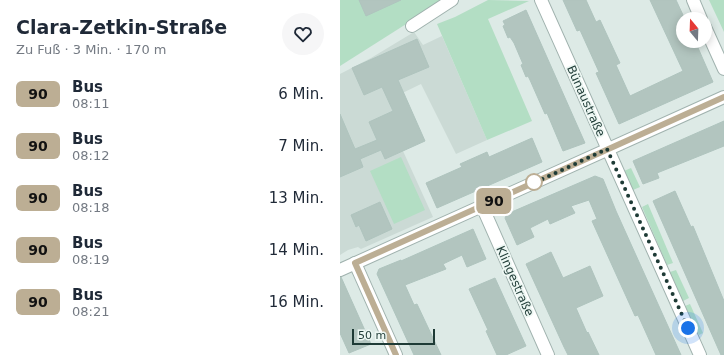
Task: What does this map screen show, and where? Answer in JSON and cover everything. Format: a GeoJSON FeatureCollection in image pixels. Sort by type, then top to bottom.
{"type":"FeatureCollection","features":[{"type":"Feature","properties":{"kind":"street"},"geometry":{"type":"LineString","coordinates":[[412,26],[452,0]]}},
{"type":"Feature","properties":{"kind":"street","name":"Bünaustraße"},"geometry":{"type":"LineString","coordinates":[[541,0],[700,355]]}},
{"type":"Feature","properties":{"kind":"street"},"geometry":{"type":"LineString","coordinates":[[693,0],[698,12]]}},
{"type":"Feature","properties":{"kind":"street"},"geometry":{"type":"LineString","coordinates":[[712,42],[724,69]]}},
{"type":"Feature","properties":{"kind":"street"},"geometry":{"type":"LineString","coordinates":[[340,270],[724,97]]}},
{"type":"Feature","properties":{"kind":"street","name":"Klingestraße"},"geometry":{"type":"LineString","coordinates":[[482,206],[548,355]]}},
{"type":"Feature","properties":{"kind":"street"},"geometry":{"type":"LineString","coordinates":[[355,263],[396,355]]}},
{"type":"Feature","properties":{"kind":"shaded area"},"geometry":{"type":"Polygon","coordinates":[[[414,32],[423,45],[442,36],[487,140],[456,154],[421,84],[388,100],[409,148],[403,151],[433,217],[361,249],[358,247],[348,250],[340,255],[340,74],[371,58],[414,32]]]}},
{"type":"Feature","properties":{"kind":"green space"},"geometry":{"type":"Polygon","coordinates":[[[340,0],[444,0],[340,66],[340,0]]]}},
{"type":"Feature","properties":{"kind":"green space"},"geometry":{"type":"Polygon","coordinates":[[[488,0],[529,1],[488,19],[532,121],[487,140],[437,24],[455,17],[488,0]]]}},
{"type":"Feature","properties":{"kind":"green space"},"geometry":{"type":"Polygon","coordinates":[[[709,0],[724,0],[724,32],[709,0]]]}},
{"type":"Feature","properties":{"kind":"green space"},"geometry":{"type":"Polygon","coordinates":[[[401,157],[425,210],[394,224],[370,171],[401,157]]]}},
{"type":"Feature","properties":{"kind":"green space"},"geometry":{"type":"Polygon","coordinates":[[[631,168],[640,187],[633,190],[624,171],[631,168]]]}},
{"type":"Feature","properties":{"kind":"green space"},"geometry":{"type":"Polygon","coordinates":[[[648,204],[673,263],[667,265],[642,207],[648,204]]]}},
{"type":"Feature","properties":{"kind":"green space"},"geometry":{"type":"Polygon","coordinates":[[[676,270],[689,298],[683,301],[670,272],[676,270]]]}},
{"type":"Feature","properties":{"kind":"green space"},"geometry":{"type":"Polygon","coordinates":[[[690,304],[703,333],[699,335],[685,306],[690,304]]]}},
{"type":"Feature","properties":{"kind":"building"},"geometry":{"type":"Polygon","coordinates":[[[359,0],[401,0],[366,16],[359,0]]]}},
{"type":"Feature","properties":{"kind":"building"},"geometry":{"type":"Polygon","coordinates":[[[563,0],[586,0],[596,22],[600,20],[620,63],[616,65],[630,96],[683,71],[650,0],[676,0],[682,12],[676,12],[676,48],[698,48],[713,82],[619,124],[596,73],[599,72],[580,30],[577,31],[563,0]]]}},
{"type":"Feature","properties":{"kind":"building"},"geometry":{"type":"Polygon","coordinates":[[[526,10],[585,143],[563,151],[547,113],[545,114],[528,76],[526,77],[521,65],[523,64],[514,43],[510,37],[508,38],[503,26],[505,25],[503,21],[526,10]]]}},
{"type":"Feature","properties":{"kind":"building"},"geometry":{"type":"Polygon","coordinates":[[[417,39],[429,67],[398,80],[425,141],[385,159],[381,150],[360,159],[363,167],[340,177],[340,114],[355,149],[377,140],[369,122],[393,111],[382,87],[364,95],[352,68],[417,39]]]}},
{"type":"Feature","properties":{"kind":"building"},"geometry":{"type":"Polygon","coordinates":[[[724,121],[724,146],[657,173],[659,178],[643,184],[633,161],[724,121]]]}},
{"type":"Feature","properties":{"kind":"building"},"geometry":{"type":"Polygon","coordinates":[[[532,138],[542,162],[437,208],[426,183],[462,167],[460,164],[487,152],[489,157],[532,138]]]}},
{"type":"Feature","properties":{"kind":"building"},"geometry":{"type":"Polygon","coordinates":[[[595,176],[603,179],[681,355],[656,355],[638,315],[635,316],[592,221],[597,219],[589,200],[571,206],[575,213],[550,224],[548,219],[530,228],[534,237],[517,245],[505,218],[507,214],[595,176]]]}},
{"type":"Feature","properties":{"kind":"building"},"geometry":{"type":"Polygon","coordinates":[[[675,191],[691,227],[693,226],[724,301],[724,355],[721,355],[653,201],[675,191]]]}},
{"type":"Feature","properties":{"kind":"building"},"geometry":{"type":"Polygon","coordinates":[[[380,202],[392,229],[366,241],[359,225],[356,227],[351,215],[380,202]]]}},
{"type":"Feature","properties":{"kind":"building"},"geometry":{"type":"Polygon","coordinates":[[[473,229],[486,259],[467,267],[462,255],[443,264],[446,269],[405,285],[414,305],[417,304],[441,355],[414,355],[377,274],[379,269],[401,261],[473,229]]]}},
{"type":"Feature","properties":{"kind":"building"},"geometry":{"type":"Polygon","coordinates":[[[551,252],[563,278],[590,266],[603,296],[576,308],[599,355],[568,355],[564,347],[526,264],[551,252]]]}},
{"type":"Feature","properties":{"kind":"building"},"geometry":{"type":"Polygon","coordinates":[[[340,277],[371,344],[349,353],[340,333],[340,277]]]}},
{"type":"Feature","properties":{"kind":"building"},"geometry":{"type":"Polygon","coordinates":[[[495,278],[526,346],[506,355],[497,355],[486,331],[488,330],[469,289],[495,278]]]}},
{"type":"Feature","properties":{"kind":"bus line","name":"90"},"geometry":{"type":"LineString","coordinates":[[396,355],[355,263],[724,97]]}},
{"type":"Feature","properties":{"kind":"route"},"geometry":{"type":"LineString","coordinates":[[534,182],[532,184],[607,149],[688,328]]}}]}
